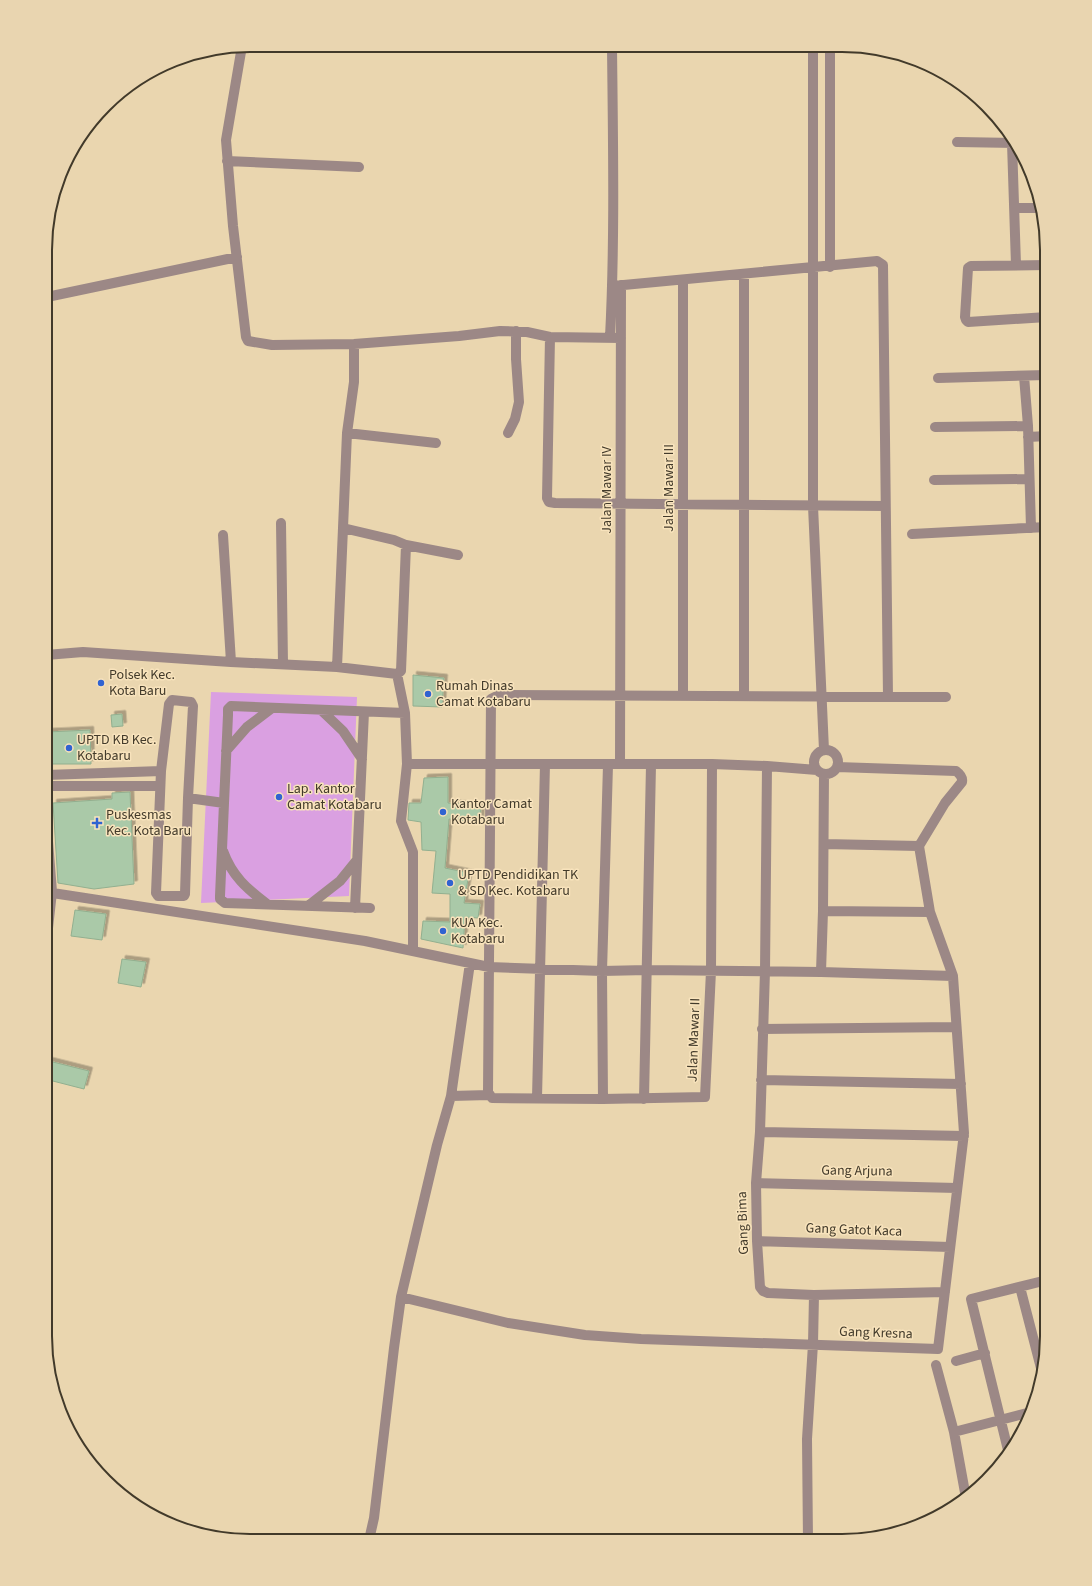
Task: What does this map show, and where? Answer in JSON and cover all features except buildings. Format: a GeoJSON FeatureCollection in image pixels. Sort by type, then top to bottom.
{"type":"FeatureCollection","features":[{"type":"Feature","properties":{"kind":"street"},"geometry":{"type":"LineString","coordinates":[[241,52],[226,140],[237,257],[246,337],[248,341],[272,345],[354,344],[459,336],[500,330],[527,332],[550,337],[621,338]]}},
{"type":"Feature","properties":{"kind":"street"},"geometry":{"type":"LineString","coordinates":[[610,337],[617,285],[612,52]]}},
{"type":"Feature","properties":{"kind":"street"},"geometry":{"type":"LineString","coordinates":[[813,52],[813,506],[824,750]]}},
{"type":"Feature","properties":{"kind":"street"},"geometry":{"type":"LineString","coordinates":[[830,52],[830,267]]}},
{"type":"Feature","properties":{"kind":"street"},"geometry":{"type":"LineString","coordinates":[[957,142],[1009,143]]}},
{"type":"Feature","properties":{"kind":"street"},"geometry":{"type":"LineString","coordinates":[[1014,151],[1016,265]]}},
{"type":"Feature","properties":{"kind":"street"},"geometry":{"type":"LineString","coordinates":[[227,161],[359,167]]}},
{"type":"Feature","properties":{"kind":"street"},"geometry":{"type":"LineString","coordinates":[[1015,208],[1035,208]]}},
{"type":"Feature","properties":{"kind":"street"},"geometry":{"type":"LineString","coordinates":[[52,296],[237,257]]}},
{"type":"Feature","properties":{"kind":"street"},"geometry":{"type":"LineString","coordinates":[[617,285],[830,267],[877,261],[882,265],[888,697]]}},
{"type":"Feature","properties":{"kind":"street"},"geometry":{"type":"LineString","coordinates":[[1040,265],[971,266],[968,268],[966,320],[968,322],[1040,317]]}},
{"type":"Feature","properties":{"kind":"street"},"geometry":{"type":"LineString","coordinates":[[744,274],[744,696]]}},
{"type":"Feature","properties":{"kind":"street","name":"Jalan Mawar III"},"geometry":{"type":"LineString","coordinates":[[683,280],[683,696]]}},
{"type":"Feature","properties":{"kind":"street","name":"Jalan Mawar IV"},"geometry":{"type":"LineString","coordinates":[[617,285],[621,338],[620,764]]}},
{"type":"Feature","properties":{"kind":"street"},"geometry":{"type":"LineString","coordinates":[[508,433],[515,419],[519,402],[516,331]]}},
{"type":"Feature","properties":{"kind":"street"},"geometry":{"type":"LineString","coordinates":[[550,337],[547,498],[549,502],[885,506]]}},
{"type":"Feature","properties":{"kind":"street"},"geometry":{"type":"LineString","coordinates":[[338,667],[347,433],[354,382],[354,344]]}},
{"type":"Feature","properties":{"kind":"street"},"geometry":{"type":"LineString","coordinates":[[938,378],[1040,375]]}},
{"type":"Feature","properties":{"kind":"street"},"geometry":{"type":"LineString","coordinates":[[1024,376],[1028,426],[1031,528]]}},
{"type":"Feature","properties":{"kind":"street"},"geometry":{"type":"LineString","coordinates":[[935,427],[1028,426]]}},
{"type":"Feature","properties":{"kind":"street"},"geometry":{"type":"LineString","coordinates":[[347,433],[436,443]]}},
{"type":"Feature","properties":{"kind":"street"},"geometry":{"type":"LineString","coordinates":[[1028,437],[1040,436]]}},
{"type":"Feature","properties":{"kind":"street"},"geometry":{"type":"LineString","coordinates":[[934,480],[1029,479]]}},
{"type":"Feature","properties":{"kind":"street"},"geometry":{"type":"LineString","coordinates":[[281,522],[282,664]]}},
{"type":"Feature","properties":{"kind":"street"},"geometry":{"type":"LineString","coordinates":[[912,534],[1040,527]]}},
{"type":"Feature","properties":{"kind":"street"},"geometry":{"type":"LineString","coordinates":[[343,528],[388,538],[406,545],[458,555]]}},
{"type":"Feature","properties":{"kind":"street"},"geometry":{"type":"LineString","coordinates":[[223,535],[231,662]]}},
{"type":"Feature","properties":{"kind":"street"},"geometry":{"type":"LineString","coordinates":[[397,674],[401,671],[406,545]]}},
{"type":"Feature","properties":{"kind":"street"},"geometry":{"type":"LineString","coordinates":[[52,655],[83,652],[231,662],[338,667],[397,674]]}},
{"type":"Feature","properties":{"kind":"street"},"geometry":{"type":"LineString","coordinates":[[397,674],[405,713],[407,764],[401,821],[413,852],[413,951]]}},
{"type":"Feature","properties":{"kind":"street"},"geometry":{"type":"LineString","coordinates":[[489,1095],[491,699],[495,696],[620,695],[946,698]]}},
{"type":"Feature","properties":{"kind":"street"},"geometry":{"type":"LineString","coordinates":[[172,700],[191,702],[194,706],[188,798],[185,896],[158,896],[156,893],[160,786],[170,702],[172,700]]}},
{"type":"Feature","properties":{"kind":"street"},"geometry":{"type":"LineString","coordinates":[[370,908],[225,903],[220,899],[228,709],[231,706],[405,713]]}},
{"type":"Feature","properties":{"kind":"street"},"geometry":{"type":"LineString","coordinates":[[226,751],[247,727],[272,708]]}},
{"type":"Feature","properties":{"kind":"street"},"geometry":{"type":"LineString","coordinates":[[321,710],[343,731],[362,759]]}},
{"type":"Feature","properties":{"kind":"street"},"geometry":{"type":"LineString","coordinates":[[355,908],[364,712]]}},
{"type":"Feature","properties":{"kind":"street"},"geometry":{"type":"LineString","coordinates":[[407,764],[712,764],[767,766],[820,772],[832,772],[836,767],[837,758],[832,751],[824,750],[817,754],[814,762],[820,772],[824,844],[821,972]]}},
{"type":"Feature","properties":{"kind":"street"},"geometry":{"type":"LineString","coordinates":[[537,1098],[545,764]]}},
{"type":"Feature","properties":{"kind":"street"},"geometry":{"type":"LineString","coordinates":[[711,971],[712,764]]}},
{"type":"Feature","properties":{"kind":"street"},"geometry":{"type":"LineString","coordinates":[[603,1100],[602,971],[608,765]]}},
{"type":"Feature","properties":{"kind":"street"},"geometry":{"type":"LineString","coordinates":[[451,1096],[489,1095],[492,1098],[603,1100],[644,1099],[652,765]]}},
{"type":"Feature","properties":{"kind":"street","name":"Gang Bima"},"geometry":{"type":"LineString","coordinates":[[767,766],[765,971],[760,1132],[756,1183],[757,1241],[760,1288],[768,1293],[814,1295],[945,1292]]}},
{"type":"Feature","properties":{"kind":"street"},"geometry":{"type":"LineString","coordinates":[[836,767],[956,771],[963,779],[945,803],[919,846],[930,912],[953,976],[964,1136],[945,1292]]}},
{"type":"Feature","properties":{"kind":"street"},"geometry":{"type":"LineString","coordinates":[[52,775],[161,771]]}},
{"type":"Feature","properties":{"kind":"street"},"geometry":{"type":"LineString","coordinates":[[52,786],[160,786]]}},
{"type":"Feature","properties":{"kind":"street"},"geometry":{"type":"LineString","coordinates":[[188,798],[224,803]]}},
{"type":"Feature","properties":{"kind":"street"},"geometry":{"type":"LineString","coordinates":[[824,844],[919,846]]}},
{"type":"Feature","properties":{"kind":"street"},"geometry":{"type":"LineString","coordinates":[[222,848],[226,860],[238,880],[267,904]]}},
{"type":"Feature","properties":{"kind":"street"},"geometry":{"type":"LineString","coordinates":[[308,906],[340,881],[357,860]]}},
{"type":"Feature","properties":{"kind":"street"},"geometry":{"type":"LineString","coordinates":[[52,892],[365,941],[489,967],[602,971],[765,971],[953,976]]}},
{"type":"Feature","properties":{"kind":"street"},"geometry":{"type":"LineString","coordinates":[[823,911],[930,912]]}},
{"type":"Feature","properties":{"kind":"street"},"geometry":{"type":"LineString","coordinates":[[370,1534],[374,1518],[401,1298],[437,1145],[451,1096],[470,962]]}},
{"type":"Feature","properties":{"kind":"street","name":"Jalan Mawar II"},"geometry":{"type":"LineString","coordinates":[[644,1099],[705,1097],[711,971]]}},
{"type":"Feature","properties":{"kind":"street"},"geometry":{"type":"LineString","coordinates":[[762,1029],[956,1027]]}},
{"type":"Feature","properties":{"kind":"street"},"geometry":{"type":"LineString","coordinates":[[761,1080],[960,1084]]}},
{"type":"Feature","properties":{"kind":"street"},"geometry":{"type":"LineString","coordinates":[[760,1132],[964,1136]]}},
{"type":"Feature","properties":{"kind":"street","name":"Gang Arjuna"},"geometry":{"type":"LineString","coordinates":[[756,1183],[957,1188]]}},
{"type":"Feature","properties":{"kind":"street","name":"Gang Gatot Kaca"},"geometry":{"type":"LineString","coordinates":[[757,1241],[950,1247]]}},
{"type":"Feature","properties":{"kind":"street"},"geometry":{"type":"LineString","coordinates":[[1007,1446],[971,1299],[1040,1282]]}},
{"type":"Feature","properties":{"kind":"street"},"geometry":{"type":"LineString","coordinates":[[1020,1287],[1039,1359]]}},
{"type":"Feature","properties":{"kind":"street","name":"Gang Kresna"},"geometry":{"type":"LineString","coordinates":[[401,1298],[508,1323],[585,1335],[641,1339],[938,1349],[945,1292]]}},
{"type":"Feature","properties":{"kind":"street"},"geometry":{"type":"LineString","coordinates":[[808,1534],[807,1439],[813,1344],[814,1295]]}},
{"type":"Feature","properties":{"kind":"street"},"geometry":{"type":"LineString","coordinates":[[956,1361],[984,1353]]}},
{"type":"Feature","properties":{"kind":"street"},"geometry":{"type":"LineString","coordinates":[[936,1365],[954,1432],[965,1492]]}},
{"type":"Feature","properties":{"kind":"street"},"geometry":{"type":"LineString","coordinates":[[954,1432],[1024,1414]]}},
{"type":"Feature","properties":{"kind":"shaded area","name":"Lap. Kantor Camat Kotabaru"},"geometry":{"type":"Polygon","coordinates":[[[211,692],[357,697],[349,896],[201,903],[211,692]]]}},
{"type":"Feature","properties":{"kind":"place","name":"Polsek Kec. Kota Baru"},"geometry":{"type":"Point","coordinates":[101,683]}},
{"type":"Feature","properties":{"kind":"place","name":"Rumah Dinas Camat Kotabaru"},"geometry":{"type":"Point","coordinates":[428,694]}},
{"type":"Feature","properties":{"kind":"place","name":"UPTD KB Kec. Kotabaru"},"geometry":{"type":"Point","coordinates":[69,748]}},
{"type":"Feature","properties":{"kind":"place","name":"Lap. Kantor Camat Kotabaru"},"geometry":{"type":"Point","coordinates":[279,797]}},
{"type":"Feature","properties":{"kind":"place","name":"Kantor Camat Kotabaru"},"geometry":{"type":"Point","coordinates":[443,812]}},
{"type":"Feature","properties":{"kind":"place","name":"Puskesmas Kec. Kota Baru"},"geometry":{"type":"Point","coordinates":[97,823]}},
{"type":"Feature","properties":{"kind":"place","name":"UPTD Pendidikan TK & SD Kec. Kotabaru"},"geometry":{"type":"Point","coordinates":[450,883]}},
{"type":"Feature","properties":{"kind":"place","name":"KUA Kec. Kotabaru"},"geometry":{"type":"Point","coordinates":[443,931]}}]}
